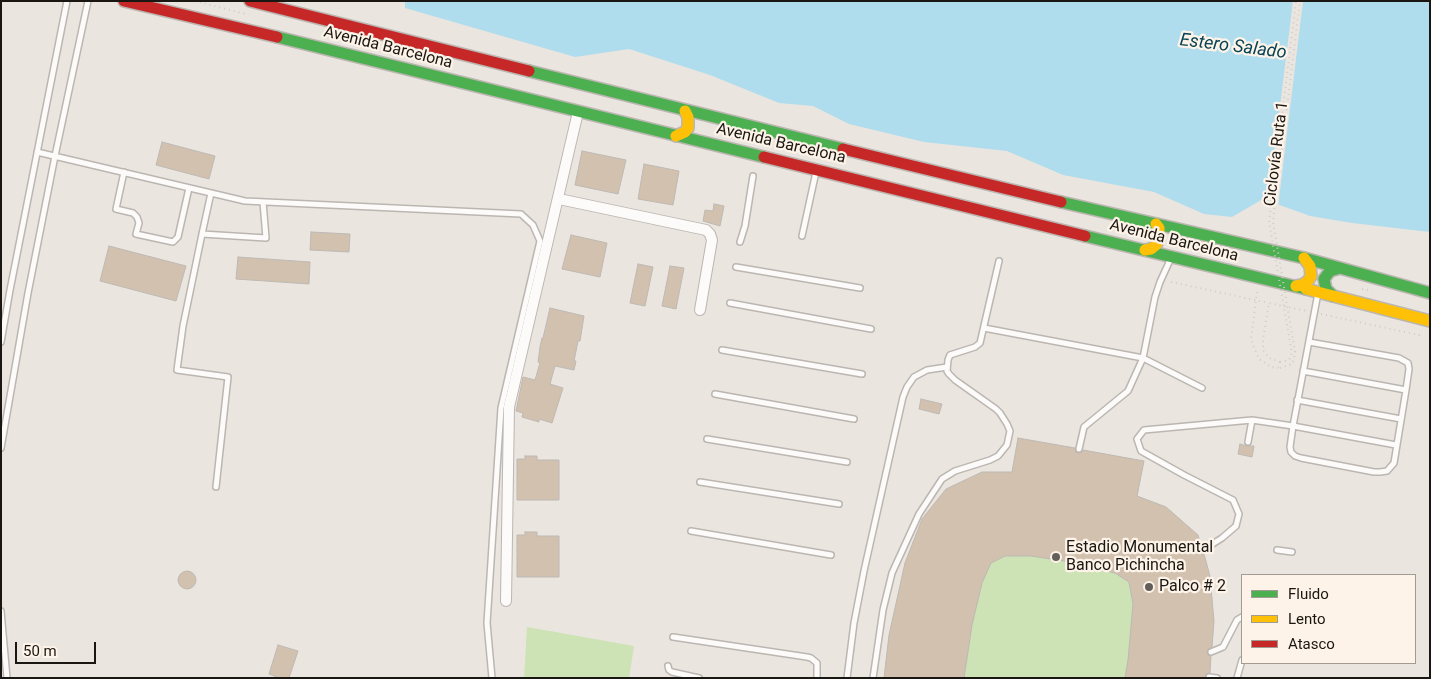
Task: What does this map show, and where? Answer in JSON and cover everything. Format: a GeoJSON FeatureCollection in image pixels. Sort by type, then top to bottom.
{"type":"FeatureCollection","features":[{"type":"Feature","properties":{"kind":"main road","name":"Avenida Barcelona"},"geometry":{"type":"LineString","coordinates":[[124,1],[229,25],[708,144],[816,169],[1002,207],[1145,250],[1333,296],[1428,326]]}},
{"type":"Feature","properties":{"kind":"main road","name":"Avenida Barcelona"},"geometry":{"type":"LineString","coordinates":[[250,1],[685,111],[1019,192],[1304,258],[1430,293]]}},
{"type":"Feature","properties":{"kind":"main road"},"geometry":{"type":"LineString","coordinates":[[676,136],[685,132],[688,128],[688,116],[685,111]]}},
{"type":"Feature","properties":{"kind":"main road"},"geometry":{"type":"LineString","coordinates":[[708,144],[703,139],[702,129],[711,119],[716,118]]}},
{"type":"Feature","properties":{"kind":"main road"},"geometry":{"type":"LineString","coordinates":[[994,186],[1000,194],[1002,207]]}},
{"type":"Feature","properties":{"kind":"main road"},"geometry":{"type":"LineString","coordinates":[[1002,207],[1009,196],[1019,192]]}},
{"type":"Feature","properties":{"kind":"main road"},"geometry":{"type":"LineString","coordinates":[[1145,250],[1151,249],[1159,239],[1159,228],[1156,224]]}},
{"type":"Feature","properties":{"kind":"main road"},"geometry":{"type":"LineString","coordinates":[[1172,257],[1169,252],[1168,241],[1174,232],[1180,229]]}},
{"type":"Feature","properties":{"kind":"main road"},"geometry":{"type":"LineString","coordinates":[[1296,286],[1302,285],[1311,276],[1310,266],[1304,258]]}},
{"type":"Feature","properties":{"kind":"main road"},"geometry":{"type":"LineString","coordinates":[[1333,296],[1326,289],[1324,279],[1330,271],[1340,268]]}},
{"type":"Feature","properties":{"kind":"street"},"geometry":{"type":"LineString","coordinates":[[506,601],[509,407],[578,112]]}},
{"type":"Feature","properties":{"kind":"street"},"geometry":{"type":"LineString","coordinates":[[559,199],[706,230],[712,240],[700,310]]}},
{"type":"Feature","properties":{"kind":"lane"},"geometry":{"type":"LineString","coordinates":[[1,342],[67,1]]}},
{"type":"Feature","properties":{"kind":"lane"},"geometry":{"type":"LineString","coordinates":[[1,448],[28,294],[88,1]]}},
{"type":"Feature","properties":{"kind":"lane"},"geometry":{"type":"LineString","coordinates":[[37,152],[245,202],[520,214],[533,225],[540,241],[500,408],[487,623],[492,678]]}},
{"type":"Feature","properties":{"kind":"lane"},"geometry":{"type":"LineString","coordinates":[[802,236],[816,169]]}},
{"type":"Feature","properties":{"kind":"lane"},"geometry":{"type":"LineString","coordinates":[[124,172],[116,209],[133,213],[137,217],[139,223],[136,234],[173,242],[178,237],[189,188]]}},
{"type":"Feature","properties":{"kind":"lane"},"geometry":{"type":"LineString","coordinates":[[740,242],[745,226],[753,176]]}},
{"type":"Feature","properties":{"kind":"lane"},"geometry":{"type":"LineString","coordinates":[[211,193],[183,326],[178,370],[228,377],[216,487]]}},
{"type":"Feature","properties":{"kind":"lane"},"geometry":{"type":"LineString","coordinates":[[202,234],[266,238],[262,202]]}},
{"type":"Feature","properties":{"kind":"lane"},"geometry":{"type":"LineString","coordinates":[[1079,449],[1084,427],[1128,391],[1143,358],[1155,298],[1160,282],[1172,257]]}},
{"type":"Feature","properties":{"kind":"lane"},"geometry":{"type":"LineString","coordinates":[[873,678],[883,610],[892,573],[919,514],[942,479],[955,471],[998,456],[1008,445],[1010,431],[1000,413],[955,380],[949,374],[947,367],[949,358],[953,353],[978,345],[981,339],[999,261]]}},
{"type":"Feature","properties":{"kind":"lane"},"geometry":{"type":"LineString","coordinates":[[736,267],[860,288]]}},
{"type":"Feature","properties":{"kind":"lane"},"geometry":{"type":"LineString","coordinates":[[1309,342],[1403,359],[1408,363],[1406,390],[1394,463],[1387,471],[1380,472],[1310,460],[1295,456],[1291,452],[1290,447],[1297,400],[1318,292]]}},
{"type":"Feature","properties":{"kind":"lane"},"geometry":{"type":"LineString","coordinates":[[730,303],[871,329]]}},
{"type":"Feature","properties":{"kind":"lane"},"geometry":{"type":"LineString","coordinates":[[984,328],[1143,358],[1202,388]]}},
{"type":"Feature","properties":{"kind":"lane"},"geometry":{"type":"LineString","coordinates":[[722,350],[862,374]]}},
{"type":"Feature","properties":{"kind":"lane"},"geometry":{"type":"LineString","coordinates":[[846,678],[862,580],[903,397],[914,377],[927,370],[947,367]]}},
{"type":"Feature","properties":{"kind":"lane"},"geometry":{"type":"LineString","coordinates":[[1303,371],[1406,390]]}},
{"type":"Feature","properties":{"kind":"lane"},"geometry":{"type":"LineString","coordinates":[[715,394],[854,419]]}},
{"type":"Feature","properties":{"kind":"lane"},"geometry":{"type":"LineString","coordinates":[[1297,400],[1401,419]]}},
{"type":"Feature","properties":{"kind":"lane"},"geometry":{"type":"LineString","coordinates":[[1203,550],[1236,526],[1238,514],[1233,500],[1141,451],[1137,439],[1144,430],[1252,420],[1396,445]]}},
{"type":"Feature","properties":{"kind":"lane"},"geometry":{"type":"LineString","coordinates":[[1248,442],[1252,420]]}},
{"type":"Feature","properties":{"kind":"lane"},"geometry":{"type":"LineString","coordinates":[[708,439],[847,462]]}},
{"type":"Feature","properties":{"kind":"lane"},"geometry":{"type":"LineString","coordinates":[[700,482],[840,504]]}},
{"type":"Feature","properties":{"kind":"lane"},"geometry":{"type":"LineString","coordinates":[[691,531],[831,555]]}},
{"type":"Feature","properties":{"kind":"lane"},"geometry":{"type":"LineString","coordinates":[[1277,550],[1292,552]]}},
{"type":"Feature","properties":{"kind":"lane"},"geometry":{"type":"LineString","coordinates":[[1,611],[7,678]]}},
{"type":"Feature","properties":{"kind":"lane"},"geometry":{"type":"LineString","coordinates":[[1211,652],[1223,647],[1237,620],[1241,618]]}},
{"type":"Feature","properties":{"kind":"lane"},"geometry":{"type":"LineString","coordinates":[[673,637],[811,658],[817,663],[817,678]]}},
{"type":"Feature","properties":{"kind":"lane"},"geometry":{"type":"LineString","coordinates":[[1237,678],[1241,664]]}},
{"type":"Feature","properties":{"kind":"lane"},"geometry":{"type":"LineString","coordinates":[[668,666],[672,672],[699,678]]}},
{"type":"Feature","properties":{"kind":"lane"},"geometry":{"type":"LineString","coordinates":[[1210,677],[1217,678]]}},
{"type":"Feature","properties":{"kind":"path","name":"Ciclovía Ruta 1"},"geometry":{"type":"LineString","coordinates":[[1269,303],[1262,339],[1263,350],[1269,358],[1280,362],[1289,360],[1292,353],[1269,222],[1296,1]]}},
{"type":"Feature","properties":{"kind":"path"},"geometry":{"type":"LineString","coordinates":[[1257,292],[1251,340],[1259,359],[1271,367],[1280,368],[1292,364],[1295,352],[1274,222],[1300,1]]}},
{"type":"Feature","properties":{"kind":"path"},"geometry":{"type":"LineString","coordinates":[[1171,282],[1419,335],[1428,326]]}},
{"type":"Feature","properties":{"kind":"green space","name":"Estadio Monumental Banco Pichincha"},"geometry":{"type":"Polygon","coordinates":[[[1018,438],[1144,461],[1137,496],[1166,507],[1198,535],[1210,576],[1214,621],[1209,678],[884,678],[889,635],[905,563],[922,519],[1012,472],[1018,438]]]}},
{"type":"Feature","properties":{"kind":"green space"},"geometry":{"type":"Polygon","coordinates":[[[527,627],[634,646],[629,678],[524,678],[527,627]]]}},
{"type":"Feature","properties":{"kind":"water","name":"Estero Salado"},"geometry":{"type":"Polygon","coordinates":[[[405,1],[1430,1],[1430,232],[1310,216],[1263,199],[1232,217],[1204,214],[1154,192],[1063,175],[1007,151],[924,142],[849,124],[813,106],[779,103],[710,75],[629,49],[575,57],[405,8],[405,1]]]}},
{"type":"Feature","properties":{"kind":"pier"},"geometry":{"type":"Polygon","coordinates":[[[1293,1],[1303,1],[1278,207],[1268,204],[1293,1]]]}},
{"type":"Feature","properties":{"kind":"building"},"geometry":{"type":"Polygon","coordinates":[[[162,142],[215,156],[209,179],[156,165],[162,142]]]}},
{"type":"Feature","properties":{"kind":"building"},"geometry":{"type":"Polygon","coordinates":[[[582,151],[626,160],[618,194],[575,185],[582,151]]]}},
{"type":"Feature","properties":{"kind":"building"},"geometry":{"type":"Polygon","coordinates":[[[644,164],[679,171],[673,205],[638,199],[644,164]]]}},
{"type":"Feature","properties":{"kind":"building"},"geometry":{"type":"Polygon","coordinates":[[[714,204],[724,206],[720,226],[703,221],[705,210],[713,211],[714,204]]]}},
{"type":"Feature","properties":{"kind":"building"},"geometry":{"type":"Polygon","coordinates":[[[311,232],[350,234],[349,252],[310,250],[311,232]]]}},
{"type":"Feature","properties":{"kind":"building"},"geometry":{"type":"Polygon","coordinates":[[[571,235],[607,243],[600,277],[562,269],[571,235]]]}},
{"type":"Feature","properties":{"kind":"building"},"geometry":{"type":"Polygon","coordinates":[[[109,246],[186,266],[176,301],[100,281],[109,246]]]}},
{"type":"Feature","properties":{"kind":"building"},"geometry":{"type":"Polygon","coordinates":[[[238,257],[310,262],[309,284],[236,279],[238,257]]]}},
{"type":"Feature","properties":{"kind":"building"},"geometry":{"type":"Polygon","coordinates":[[[638,264],[653,267],[645,306],[630,303],[638,264]]]}},
{"type":"Feature","properties":{"kind":"building"},"geometry":{"type":"Polygon","coordinates":[[[670,266],[684,268],[676,309],[662,306],[670,266]]]}},
{"type":"Feature","properties":{"kind":"building"},"geometry":{"type":"Polygon","coordinates":[[[550,308],[584,316],[580,341],[578,341],[574,361],[576,361],[574,370],[555,366],[550,384],[563,388],[552,423],[539,419],[539,422],[522,417],[523,413],[516,411],[523,377],[535,380],[540,363],[538,362],[540,347],[550,308]]]}},
{"type":"Feature","properties":{"kind":"building"},"geometry":{"type":"Polygon","coordinates":[[[921,399],[942,404],[939,414],[919,409],[921,399]]]}},
{"type":"Feature","properties":{"kind":"building","name":"Estadio Monumental Banco Pichincha"},"geometry":{"type":"Polygon","coordinates":[[[1018,438],[1075,448],[1076,452],[1079,453],[1083,450],[1144,461],[1137,496],[1166,507],[1198,535],[1201,546],[1199,551],[1201,554],[1204,554],[1210,576],[1214,621],[1212,647],[1207,652],[1211,656],[1210,673],[1206,674],[1205,678],[1125,678],[1133,604],[1129,582],[1115,573],[1064,561],[1031,556],[1005,556],[991,563],[982,583],[972,625],[964,678],[884,678],[889,635],[905,563],[922,519],[946,489],[982,472],[1012,472],[1018,438]]]}},
{"type":"Feature","properties":{"kind":"building"},"geometry":{"type":"Polygon","coordinates":[[[1240,444],[1254,446],[1252,457],[1238,454],[1240,444]]]}},
{"type":"Feature","properties":{"kind":"building"},"geometry":{"type":"Polygon","coordinates":[[[525,456],[537,456],[537,460],[559,460],[559,500],[517,500],[517,459],[525,459],[525,456]]]}},
{"type":"Feature","properties":{"kind":"building"},"geometry":{"type":"Polygon","coordinates":[[[525,532],[537,532],[537,536],[559,536],[559,577],[517,577],[517,535],[525,535],[525,532]]]}},
{"type":"Feature","properties":{"kind":"building"},"geometry":{"type":"Polygon","coordinates":[[[187,571],[195,576],[196,580],[191,588],[187,589],[179,584],[178,580],[183,572],[187,571]]]}},
{"type":"Feature","properties":{"kind":"building"},"geometry":{"type":"Polygon","coordinates":[[[278,645],[298,651],[289,678],[279,678],[269,674],[278,645]]]}},
{"type":"Feature","properties":{"kind":"traffic: fast"},"geometry":{"type":"LineString","coordinates":[[277,37],[764,157]]}},
{"type":"Feature","properties":{"kind":"traffic: fast"},"geometry":{"type":"LineString","coordinates":[[529,71],[843,149]]}},
{"type":"Feature","properties":{"kind":"traffic: fast"},"geometry":{"type":"LineString","coordinates":[[1061,202],[1304,258],[1430,293]]}},
{"type":"Feature","properties":{"kind":"traffic: fast"},"geometry":{"type":"LineString","coordinates":[[1085,236],[1306,289]]}},
{"type":"Feature","properties":{"kind":"traffic: fast"},"geometry":{"type":"LineString","coordinates":[[1333,296],[1326,289],[1324,279],[1330,271],[1340,268]]}},
{"type":"Feature","properties":{"kind":"traffic: slow"},"geometry":{"type":"LineString","coordinates":[[676,136],[685,132],[688,128],[688,117],[685,111]]}},
{"type":"Feature","properties":{"kind":"traffic: slow"},"geometry":{"type":"LineString","coordinates":[[1145,250],[1151,249],[1159,239],[1159,228],[1156,224]]}},
{"type":"Feature","properties":{"kind":"traffic: slow"},"geometry":{"type":"LineString","coordinates":[[1296,286],[1302,285],[1311,276],[1310,266],[1304,258]]}},
{"type":"Feature","properties":{"kind":"traffic: slow"},"geometry":{"type":"LineString","coordinates":[[1306,289],[1430,321]]}},
{"type":"Feature","properties":{"kind":"traffic: jam"},"geometry":{"type":"LineString","coordinates":[[124,1],[277,37]]}},
{"type":"Feature","properties":{"kind":"traffic: jam"},"geometry":{"type":"LineString","coordinates":[[250,1],[529,71]]}},
{"type":"Feature","properties":{"kind":"traffic: jam"},"geometry":{"type":"LineString","coordinates":[[843,149],[1061,202]]}},
{"type":"Feature","properties":{"kind":"traffic: jam"},"geometry":{"type":"LineString","coordinates":[[764,157],[1085,236]]}},
{"type":"Feature","properties":{"kind":"place","name":"Estadio Monumental Banco Pichincha"},"geometry":{"type":"Point","coordinates":[1056,557]}},
{"type":"Feature","properties":{"kind":"place","name":"Palco # 2"},"geometry":{"type":"Point","coordinates":[1149,587]}}]}
